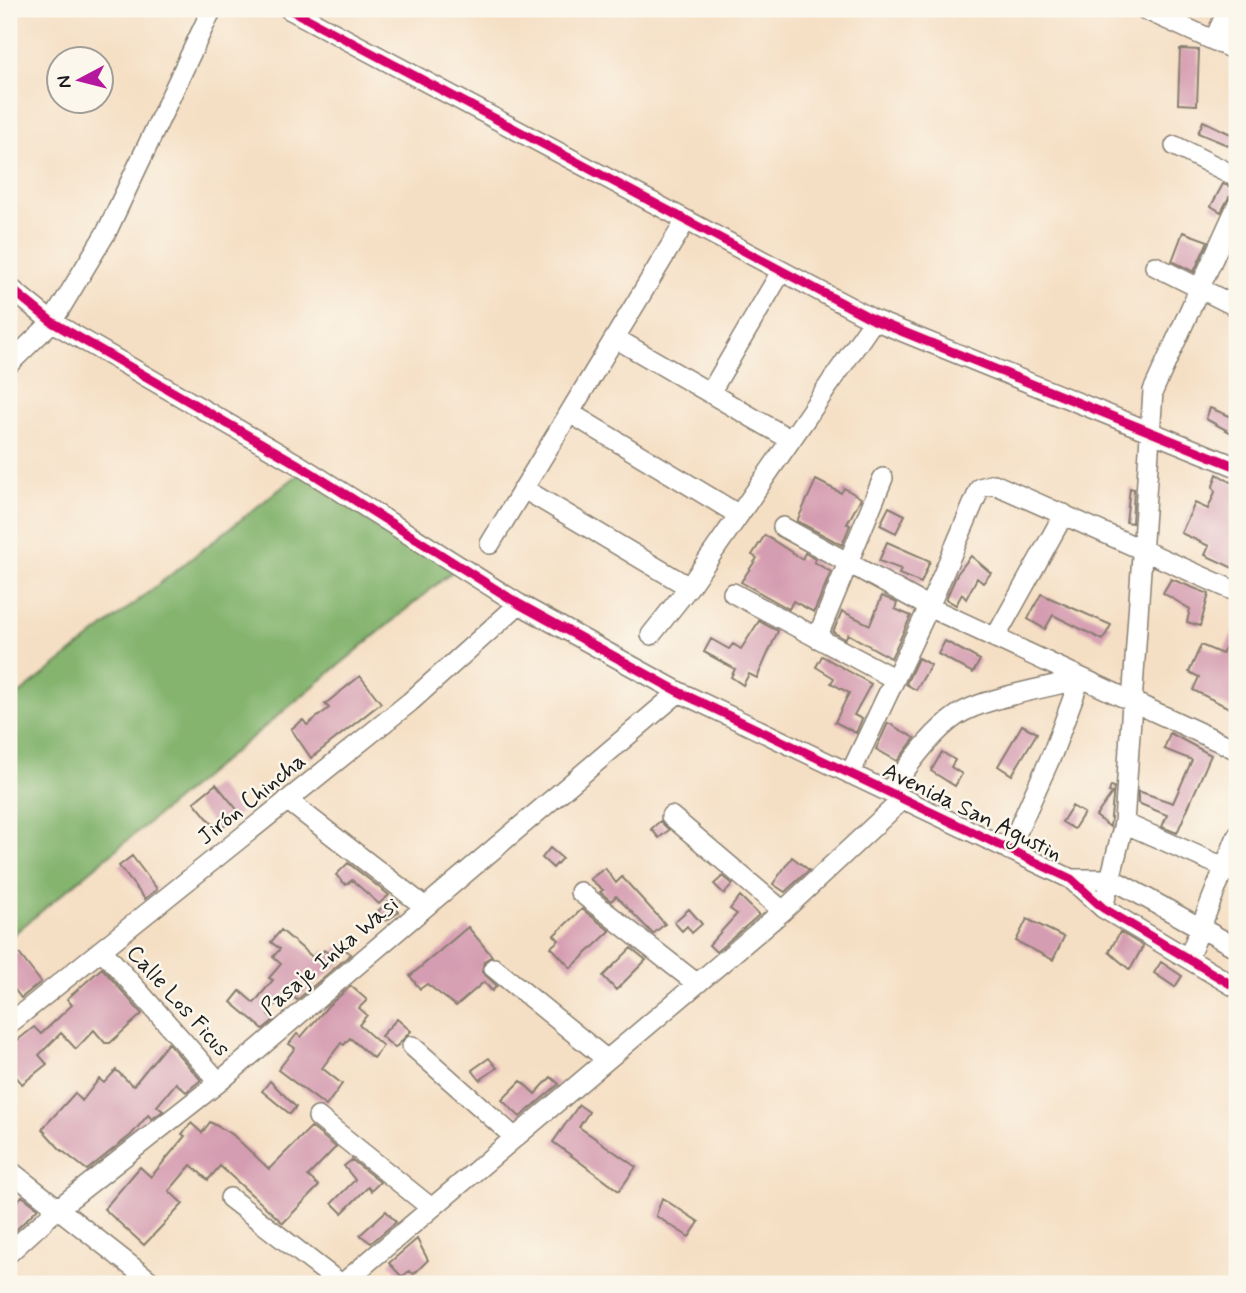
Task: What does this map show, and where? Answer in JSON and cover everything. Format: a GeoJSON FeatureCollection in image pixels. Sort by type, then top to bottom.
{"type":"FeatureCollection","features":[{"type":"Feature","properties":{"kind":"street"},"geometry":{"type":"LineString","coordinates":[[9,364],[52,322],[107,231],[212,9]]}},
{"type":"Feature","properties":{"kind":"street"},"geometry":{"type":"LineString","coordinates":[[289,9],[685,222],[874,320],[1237,467]]}},
{"type":"Feature","properties":{"kind":"street"},"geometry":{"type":"LineString","coordinates":[[1144,9],[1176,15],[1214,40],[1237,51]]}},
{"type":"Feature","properties":{"kind":"street"},"geometry":{"type":"LineString","coordinates":[[1214,40],[1228,9]]}},
{"type":"Feature","properties":{"kind":"street"},"geometry":{"type":"LineString","coordinates":[[1175,146],[1237,177]]}},
{"type":"Feature","properties":{"kind":"street"},"geometry":{"type":"LineString","coordinates":[[1103,908],[1124,822],[1153,391],[1197,289],[1237,206]]}},
{"type":"Feature","properties":{"kind":"street"},"geometry":{"type":"LineString","coordinates":[[490,544],[685,222]]}},
{"type":"Feature","properties":{"kind":"street"},"geometry":{"type":"LineString","coordinates":[[1155,266],[1237,307]]}},
{"type":"Feature","properties":{"kind":"street"},"geometry":{"type":"LineString","coordinates":[[710,393],[781,272]]}},
{"type":"Feature","properties":{"kind":"street","name":"Avenida San Agustin"},"geometry":{"type":"LineString","coordinates":[[9,287],[52,322],[299,465],[519,604],[679,692],[1070,879],[1103,908],[1237,988]]}},
{"type":"Feature","properties":{"kind":"street"},"geometry":{"type":"LineString","coordinates":[[651,635],[689,587],[874,320]]}},
{"type":"Feature","properties":{"kind":"street"},"geometry":{"type":"LineString","coordinates":[[615,338],[791,440]]}},
{"type":"Feature","properties":{"kind":"street"},"geometry":{"type":"LineString","coordinates":[[570,413],[739,515]]}},
{"type":"Feature","properties":{"kind":"street"},"geometry":{"type":"LineString","coordinates":[[817,638],[883,478]]}},
{"type":"Feature","properties":{"kind":"street"},"geometry":{"type":"LineString","coordinates":[[850,774],[929,607],[980,488],[994,484],[1237,592]]}},
{"type":"Feature","properties":{"kind":"street"},"geometry":{"type":"LineString","coordinates":[[524,489],[689,587]]}},
{"type":"Feature","properties":{"kind":"street"},"geometry":{"type":"LineString","coordinates":[[995,638],[1064,514]]}},
{"type":"Feature","properties":{"kind":"street"},"geometry":{"type":"LineString","coordinates":[[783,527],[929,607],[1237,750]]}},
{"type":"Feature","properties":{"kind":"street"},"geometry":{"type":"LineString","coordinates":[[733,593],[895,679]]}},
{"type":"Feature","properties":{"kind":"street","name":"Jirón Chincha"},"geometry":{"type":"LineString","coordinates":[[9,1024],[410,702],[519,604]]}},
{"type":"Feature","properties":{"kind":"street"},"geometry":{"type":"LineString","coordinates":[[230,1198],[341,1284],[513,1136],[783,911],[896,796],[937,732],[957,715],[975,707],[1080,679]]}},
{"type":"Feature","properties":{"kind":"street"},"geometry":{"type":"LineString","coordinates":[[1009,850],[1053,752],[1080,679]]}},
{"type":"Feature","properties":{"kind":"street","name":"Pasaje Inka Wasi"},"geometry":{"type":"LineString","coordinates":[[9,1253],[56,1210],[219,1082],[679,692]]}},
{"type":"Feature","properties":{"kind":"street"},"geometry":{"type":"LineString","coordinates":[[287,800],[425,907]]}},
{"type":"Feature","properties":{"kind":"street"},"geometry":{"type":"LineString","coordinates":[[671,816],[783,911]]}},
{"type":"Feature","properties":{"kind":"street"},"geometry":{"type":"LineString","coordinates":[[1124,822],[1231,870]]}},
{"type":"Feature","properties":{"kind":"street"},"geometry":{"type":"LineString","coordinates":[[1188,959],[1201,926],[1231,870],[1237,836]]}},
{"type":"Feature","properties":{"kind":"street"},"geometry":{"type":"LineString","coordinates":[[1070,879],[1112,879],[1237,948]]}},
{"type":"Feature","properties":{"kind":"street"},"geometry":{"type":"LineString","coordinates":[[580,892],[696,984]]}},
{"type":"Feature","properties":{"kind":"street","name":"Calle Los Ficus"},"geometry":{"type":"LineString","coordinates":[[102,950],[219,1082]]}},
{"type":"Feature","properties":{"kind":"street"},"geometry":{"type":"LineString","coordinates":[[494,968],[606,1059]]}},
{"type":"Feature","properties":{"kind":"street"},"geometry":{"type":"LineString","coordinates":[[412,1046],[513,1136]]}},
{"type":"Feature","properties":{"kind":"street"},"geometry":{"type":"LineString","coordinates":[[318,1117],[429,1207]]}},
{"type":"Feature","properties":{"kind":"street"},"geometry":{"type":"LineString","coordinates":[[9,1170],[56,1210],[154,1284]]}},
{"type":"Feature","properties":{"kind":"green space"},"geometry":{"type":"Polygon","coordinates":[[[304,470],[460,565],[9,938],[9,702],[304,470]]]}},
{"type":"Feature","properties":{"kind":"building"},"geometry":{"type":"Polygon","coordinates":[[[1180,49],[1199,50],[1197,105],[1178,104],[1180,49]]]}},
{"type":"Feature","properties":{"kind":"building"},"geometry":{"type":"Polygon","coordinates":[[[1203,121],[1237,137],[1237,149],[1198,133],[1203,121]]]}},
{"type":"Feature","properties":{"kind":"building"},"geometry":{"type":"Polygon","coordinates":[[[1223,184],[1237,189],[1237,194],[1229,197],[1221,212],[1211,206],[1223,184]]]}},
{"type":"Feature","properties":{"kind":"building"},"geometry":{"type":"Polygon","coordinates":[[[1183,232],[1208,241],[1194,272],[1172,261],[1183,232]]]}},
{"type":"Feature","properties":{"kind":"building"},"geometry":{"type":"Polygon","coordinates":[[[1210,408],[1237,419],[1237,436],[1206,419],[1210,408]]]}},
{"type":"Feature","properties":{"kind":"building"},"geometry":{"type":"Polygon","coordinates":[[[1217,474],[1237,486],[1237,570],[1205,555],[1209,546],[1181,533],[1195,503],[1208,509],[1215,492],[1213,486],[1217,474]]]}},
{"type":"Feature","properties":{"kind":"building"},"geometry":{"type":"Polygon","coordinates":[[[816,480],[841,493],[844,488],[861,498],[847,524],[850,525],[842,545],[797,521],[816,480]]]}},
{"type":"Feature","properties":{"kind":"building"},"geometry":{"type":"Polygon","coordinates":[[[1130,488],[1134,489],[1132,523],[1126,522],[1130,488]]]}},
{"type":"Feature","properties":{"kind":"building"},"geometry":{"type":"Polygon","coordinates":[[[889,507],[905,515],[896,533],[880,525],[889,507]]]}},
{"type":"Feature","properties":{"kind":"building"},"geometry":{"type":"Polygon","coordinates":[[[765,535],[802,559],[805,553],[831,572],[814,612],[793,601],[789,609],[741,582],[757,558],[752,555],[765,535]]]}},
{"type":"Feature","properties":{"kind":"building"},"geometry":{"type":"Polygon","coordinates":[[[887,542],[930,561],[921,583],[899,574],[901,569],[879,561],[887,542]]]}},
{"type":"Feature","properties":{"kind":"building"},"geometry":{"type":"Polygon","coordinates":[[[971,556],[991,573],[983,583],[977,578],[966,599],[962,594],[956,605],[946,599],[957,574],[971,556]]]}},
{"type":"Feature","properties":{"kind":"building"},"geometry":{"type":"Polygon","coordinates":[[[1171,579],[1209,594],[1200,626],[1187,622],[1190,609],[1163,593],[1171,579]]]}},
{"type":"Feature","properties":{"kind":"building"},"geometry":{"type":"Polygon","coordinates":[[[1041,594],[1111,625],[1103,640],[1053,615],[1045,629],[1028,619],[1041,594]]]}},
{"type":"Feature","properties":{"kind":"building"},"geometry":{"type":"Polygon","coordinates":[[[882,596],[897,603],[895,609],[911,616],[891,658],[848,634],[845,639],[833,632],[842,611],[870,625],[882,596]]]}},
{"type":"Feature","properties":{"kind":"building"},"geometry":{"type":"Polygon","coordinates":[[[759,621],[778,631],[757,678],[749,674],[743,685],[731,677],[735,669],[704,652],[711,639],[729,649],[733,644],[741,649],[759,621]]]}},
{"type":"Feature","properties":{"kind":"building"},"geometry":{"type":"Polygon","coordinates":[[[1237,624],[1237,712],[1193,690],[1199,677],[1189,672],[1201,645],[1222,654],[1237,624]]]}},
{"type":"Feature","properties":{"kind":"building"},"geometry":{"type":"Polygon","coordinates":[[[945,641],[980,660],[973,673],[938,654],[945,641]]]}},
{"type":"Feature","properties":{"kind":"building"},"geometry":{"type":"Polygon","coordinates":[[[822,656],[871,684],[854,715],[862,719],[856,733],[835,722],[849,693],[831,683],[834,678],[816,667],[822,656]]]}},
{"type":"Feature","properties":{"kind":"building"},"geometry":{"type":"Polygon","coordinates":[[[918,658],[931,665],[916,690],[906,684],[918,658]]]}},
{"type":"Feature","properties":{"kind":"building"},"geometry":{"type":"Polygon","coordinates":[[[360,676],[381,703],[311,758],[291,729],[303,720],[307,725],[329,708],[325,704],[360,676]]]}},
{"type":"Feature","properties":{"kind":"building"},"geometry":{"type":"Polygon","coordinates":[[[888,723],[915,738],[897,761],[876,749],[888,723]]]}},
{"type":"Feature","properties":{"kind":"building"},"geometry":{"type":"Polygon","coordinates":[[[1022,725],[1037,733],[1012,775],[998,766],[1022,725]]]}},
{"type":"Feature","properties":{"kind":"building"},"geometry":{"type":"Polygon","coordinates":[[[1170,733],[1211,755],[1177,833],[1162,827],[1167,815],[1138,803],[1138,791],[1173,803],[1192,760],[1164,749],[1170,733]]]}},
{"type":"Feature","properties":{"kind":"building"},"geometry":{"type":"Polygon","coordinates":[[[942,752],[955,760],[951,767],[962,774],[955,786],[931,771],[942,752]]]}},
{"type":"Feature","properties":{"kind":"building"},"geometry":{"type":"Polygon","coordinates":[[[216,784],[240,813],[218,831],[194,802],[216,784]]]}},
{"type":"Feature","properties":{"kind":"building"},"geometry":{"type":"Polygon","coordinates":[[[1111,786],[1114,787],[1110,827],[1096,816],[1112,793],[1109,792],[1111,786]]]}},
{"type":"Feature","properties":{"kind":"building"},"geometry":{"type":"Polygon","coordinates":[[[1072,806],[1084,813],[1074,829],[1062,822],[1072,806]]]}},
{"type":"Feature","properties":{"kind":"building"},"geometry":{"type":"Polygon","coordinates":[[[660,821],[669,830],[659,838],[651,829],[660,821]]]}},
{"type":"Feature","properties":{"kind":"building"},"geometry":{"type":"Polygon","coordinates":[[[550,848],[562,858],[553,868],[542,858],[550,848]]]}},
{"type":"Feature","properties":{"kind":"building"},"geometry":{"type":"Polygon","coordinates":[[[132,856],[157,889],[145,899],[119,866],[132,856]]]}},
{"type":"Feature","properties":{"kind":"building"},"geometry":{"type":"Polygon","coordinates":[[[792,857],[809,870],[785,892],[773,884],[792,857]]]}},
{"type":"Feature","properties":{"kind":"building"},"geometry":{"type":"Polygon","coordinates":[[[348,863],[389,895],[379,904],[352,880],[346,885],[336,875],[348,863]]]}},
{"type":"Feature","properties":{"kind":"building"},"geometry":{"type":"Polygon","coordinates":[[[605,868],[616,883],[622,877],[665,924],[653,934],[616,896],[611,901],[600,892],[603,890],[590,879],[605,868]]]}},
{"type":"Feature","properties":{"kind":"building"},"geometry":{"type":"Polygon","coordinates":[[[723,876],[733,884],[724,894],[714,884],[723,876]]]}},
{"type":"Feature","properties":{"kind":"building"},"geometry":{"type":"Polygon","coordinates":[[[740,896],[759,915],[716,952],[709,945],[737,914],[730,909],[740,896]]]}},
{"type":"Feature","properties":{"kind":"building"},"geometry":{"type":"Polygon","coordinates":[[[389,901],[399,912],[386,921],[378,911],[389,901]]]}},
{"type":"Feature","properties":{"kind":"building"},"geometry":{"type":"Polygon","coordinates":[[[582,909],[610,931],[571,968],[551,947],[559,940],[554,935],[582,909]]]}},
{"type":"Feature","properties":{"kind":"building"},"geometry":{"type":"Polygon","coordinates":[[[689,909],[702,924],[692,933],[687,926],[682,931],[674,922],[689,909]]]}},
{"type":"Feature","properties":{"kind":"building"},"geometry":{"type":"Polygon","coordinates":[[[1027,919],[1064,937],[1053,960],[1016,941],[1027,919]]]}},
{"type":"Feature","properties":{"kind":"building"},"geometry":{"type":"Polygon","coordinates":[[[468,927],[492,956],[484,961],[482,972],[497,986],[492,991],[484,982],[456,1006],[427,984],[420,989],[410,976],[468,927]]]}},
{"type":"Feature","properties":{"kind":"building"},"geometry":{"type":"Polygon","coordinates":[[[281,930],[316,960],[324,950],[331,955],[339,945],[351,954],[297,1000],[286,991],[268,1014],[274,1020],[263,1029],[231,1002],[240,991],[254,1003],[273,980],[269,978],[281,964],[273,957],[280,949],[271,942],[281,930]]]}},
{"type":"Feature","properties":{"kind":"building"},"geometry":{"type":"Polygon","coordinates":[[[1120,932],[1143,946],[1130,970],[1109,952],[1120,932]]]}},
{"type":"Feature","properties":{"kind":"building"},"geometry":{"type":"Polygon","coordinates":[[[631,948],[646,960],[616,990],[603,976],[631,948]]]}},
{"type":"Feature","properties":{"kind":"building"},"geometry":{"type":"Polygon","coordinates":[[[17,951],[41,982],[21,998],[9,982],[9,957],[17,951]]]}},
{"type":"Feature","properties":{"kind":"building"},"geometry":{"type":"Polygon","coordinates":[[[1161,962],[1182,976],[1175,987],[1154,973],[1161,962]]]}},
{"type":"Feature","properties":{"kind":"building"},"geometry":{"type":"Polygon","coordinates":[[[102,968],[142,1014],[110,1043],[105,1043],[94,1030],[76,1049],[61,1033],[39,1055],[47,1064],[22,1084],[9,1068],[9,1047],[34,1027],[41,1034],[72,1005],[67,999],[102,968]]]}},
{"type":"Feature","properties":{"kind":"building"},"geometry":{"type":"Polygon","coordinates":[[[351,986],[367,1000],[359,1008],[367,1015],[359,1025],[383,1046],[373,1058],[350,1038],[344,1045],[341,1043],[322,1068],[342,1084],[326,1106],[278,1070],[295,1048],[289,1044],[297,1034],[301,1037],[328,1006],[351,986]]]}},
{"type":"Feature","properties":{"kind":"building"},"geometry":{"type":"Polygon","coordinates":[[[397,1019],[411,1031],[395,1048],[381,1036],[397,1019]]]}},
{"type":"Feature","properties":{"kind":"building"},"geometry":{"type":"Polygon","coordinates":[[[168,1043],[201,1080],[186,1092],[176,1083],[157,1106],[163,1111],[152,1119],[148,1115],[131,1135],[87,1170],[60,1149],[42,1129],[75,1093],[82,1101],[99,1079],[104,1083],[116,1070],[133,1086],[168,1043]]]}},
{"type":"Feature","properties":{"kind":"building"},"geometry":{"type":"Polygon","coordinates":[[[489,1058],[497,1068],[480,1080],[472,1070],[489,1058]]]}},
{"type":"Feature","properties":{"kind":"building"},"geometry":{"type":"Polygon","coordinates":[[[551,1077],[559,1084],[520,1117],[502,1100],[521,1081],[535,1094],[551,1077]]]}},
{"type":"Feature","properties":{"kind":"building"},"geometry":{"type":"Polygon","coordinates":[[[270,1081],[296,1107],[290,1114],[262,1091],[270,1081]]]}},
{"type":"Feature","properties":{"kind":"building"},"geometry":{"type":"Polygon","coordinates":[[[579,1105],[589,1112],[579,1127],[636,1167],[619,1191],[553,1142],[579,1105]]]}},
{"type":"Feature","properties":{"kind":"building"},"geometry":{"type":"Polygon","coordinates":[[[210,1122],[232,1134],[269,1169],[311,1127],[336,1147],[308,1176],[319,1186],[283,1223],[220,1166],[208,1180],[191,1165],[169,1191],[183,1204],[144,1245],[104,1209],[140,1167],[151,1177],[185,1136],[182,1134],[191,1123],[202,1133],[210,1122]]]}},
{"type":"Feature","properties":{"kind":"building"},"geometry":{"type":"Polygon","coordinates":[[[352,1160],[380,1182],[371,1191],[368,1187],[342,1213],[332,1203],[355,1180],[344,1166],[352,1160]]]}},
{"type":"Feature","properties":{"kind":"building"},"geometry":{"type":"Polygon","coordinates":[[[22,1196],[38,1208],[9,1237],[9,1210],[22,1196]]]}},
{"type":"Feature","properties":{"kind":"building"},"geometry":{"type":"Polygon","coordinates":[[[662,1198],[699,1222],[689,1237],[656,1216],[662,1198]]]}},
{"type":"Feature","properties":{"kind":"building"},"geometry":{"type":"Polygon","coordinates":[[[386,1211],[396,1222],[371,1243],[360,1235],[386,1211]]]}},
{"type":"Feature","properties":{"kind":"building"},"geometry":{"type":"Polygon","coordinates":[[[417,1239],[428,1260],[414,1274],[409,1271],[402,1277],[389,1263],[417,1239]]]}},
{"type":"Feature","properties":{"kind":"cycle path"},"geometry":{"type":"LineString","coordinates":[[289,9],[874,320],[1237,467]]}},
{"type":"Feature","properties":{"kind":"cycle path"},"geometry":{"type":"LineString","coordinates":[[9,287],[52,322],[299,465],[519,604],[679,692],[1071,879],[1103,908],[1237,988]]}}]}
